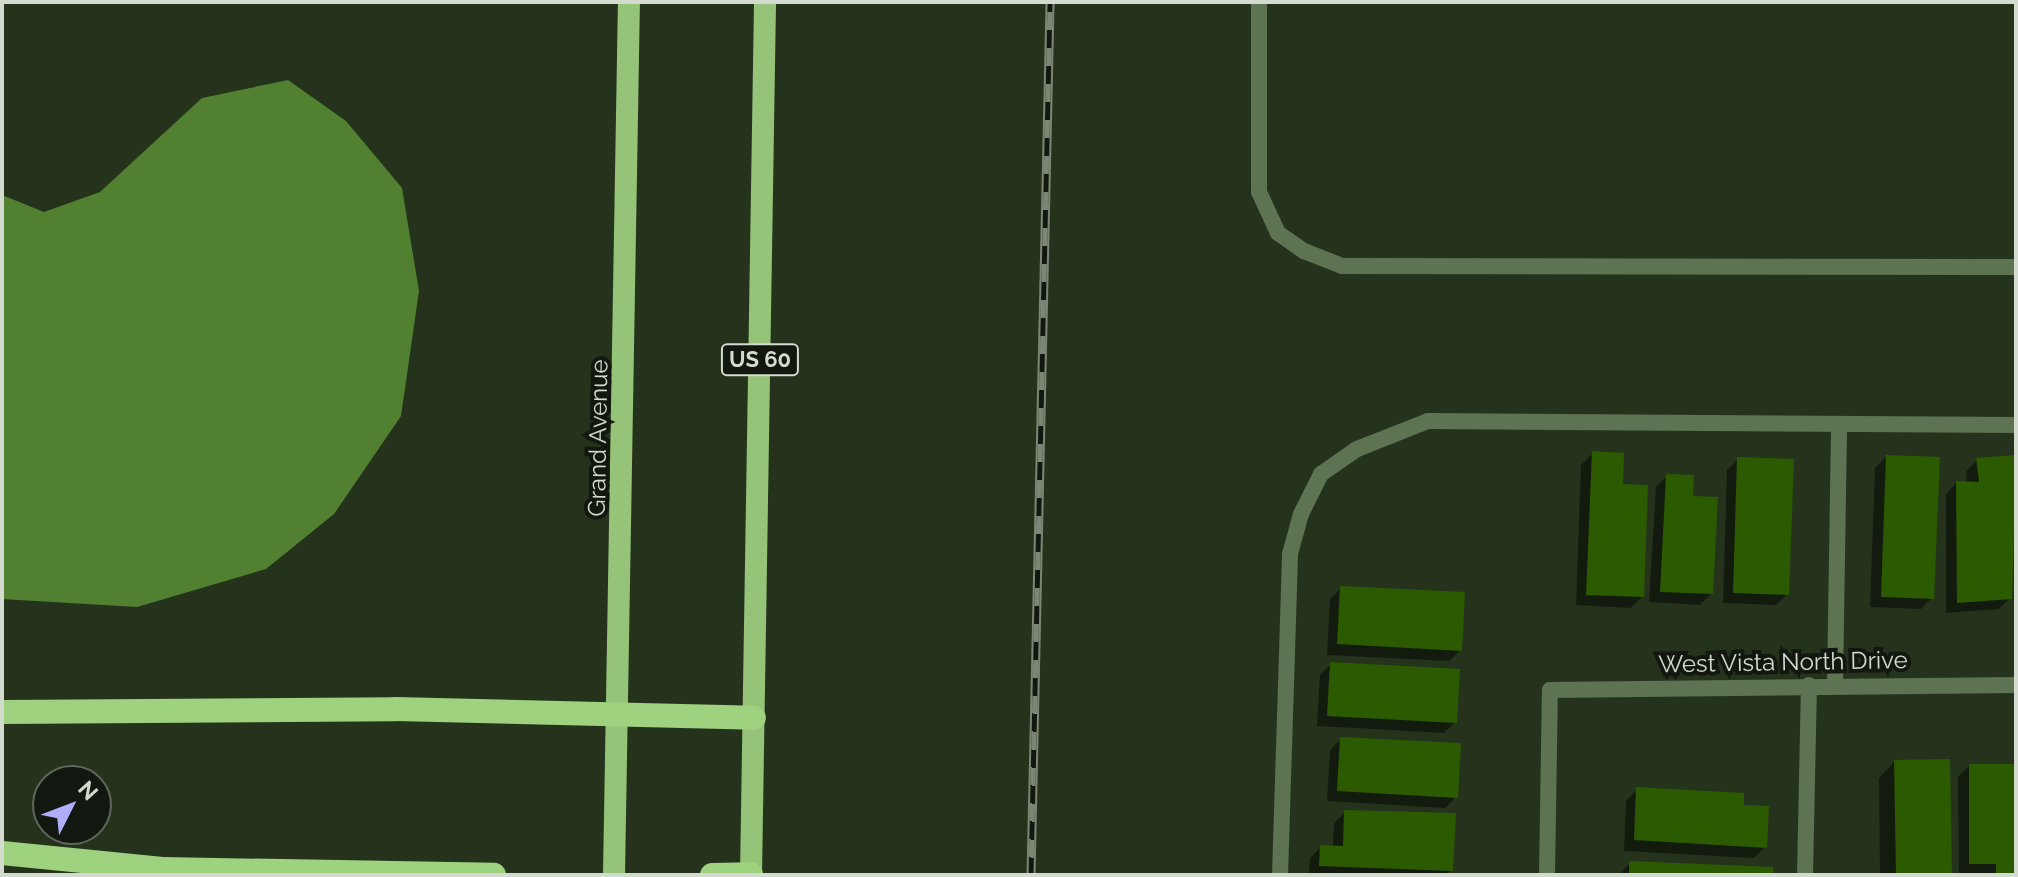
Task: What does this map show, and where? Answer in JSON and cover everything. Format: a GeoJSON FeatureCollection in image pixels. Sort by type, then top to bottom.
{"type":"FeatureCollection","features":[{"type":"Feature","properties":{"kind":"highway","name":"Grand Avenue"},"geometry":{"type":"LineString","coordinates":[[614,875],[625,447],[629,2]]}},
{"type":"Feature","properties":{"kind":"highway","name":"US 60"},"geometry":{"type":"LineString","coordinates":[[751,874],[765,2]]}},
{"type":"Feature","properties":{"kind":"highway"},"geometry":{"type":"LineString","coordinates":[[2,712],[395,709],[754,718]]}},
{"type":"Feature","properties":{"kind":"highway"},"geometry":{"type":"LineString","coordinates":[[2,853],[162,869],[494,875]]}},
{"type":"Feature","properties":{"kind":"highway"},"geometry":{"type":"LineString","coordinates":[[712,875],[751,874]]}},
{"type":"Feature","properties":{"kind":"street"},"geometry":{"type":"LineString","coordinates":[[1259,2],[1259,192],[1278,233],[1304,251],[1342,266],[2016,267]]}},
{"type":"Feature","properties":{"kind":"street"},"geometry":{"type":"LineString","coordinates":[[1280,875],[1290,554],[1301,514],[1321,474],[1357,449],[1428,421],[2016,425]]}},
{"type":"Feature","properties":{"kind":"street"},"geometry":{"type":"LineString","coordinates":[[1835,684],[1839,424]]}},
{"type":"Feature","properties":{"kind":"street","name":"West Vista North Drive"},"geometry":{"type":"LineString","coordinates":[[1547,875],[1550,690],[1835,684],[2016,685]]}},
{"type":"Feature","properties":{"kind":"street"},"geometry":{"type":"LineString","coordinates":[[1805,875],[1809,685]]}},
{"type":"Feature","properties":{"kind":"shaded area"},"geometry":{"type":"Polygon","coordinates":[[[288,80],[346,121],[402,188],[419,291],[401,416],[334,514],[266,569],[137,607],[2,599],[2,195],[44,212],[100,192],[202,98],[288,80]]]}},
{"type":"Feature","properties":{"kind":"building"},"geometry":{"type":"Polygon","coordinates":[[[1592,451],[1624,453],[1623,484],[1648,485],[1644,597],[1586,595],[1592,451]]]}},
{"type":"Feature","properties":{"kind":"building"},"geometry":{"type":"Polygon","coordinates":[[[1886,455],[1940,457],[1934,599],[1881,597],[1886,455]]]}},
{"type":"Feature","properties":{"kind":"building"},"geometry":{"type":"Polygon","coordinates":[[[2016,455],[2012,599],[1957,603],[1956,481],[1979,482],[1976,458],[2016,455]]]}},
{"type":"Feature","properties":{"kind":"building"},"geometry":{"type":"Polygon","coordinates":[[[1737,457],[1794,459],[1789,595],[1733,593],[1737,457]]]}},
{"type":"Feature","properties":{"kind":"building"},"geometry":{"type":"Polygon","coordinates":[[[1666,474],[1694,475],[1693,496],[1718,497],[1713,594],[1660,592],[1666,474]]]}},
{"type":"Feature","properties":{"kind":"building"},"geometry":{"type":"Polygon","coordinates":[[[1340,586],[1465,592],[1462,651],[1337,644],[1340,586]]]}},
{"type":"Feature","properties":{"kind":"building"},"geometry":{"type":"Polygon","coordinates":[[[1330,662],[1460,669],[1457,723],[1327,716],[1330,662]]]}},
{"type":"Feature","properties":{"kind":"building"},"geometry":{"type":"Polygon","coordinates":[[[1340,737],[1461,743],[1458,798],[1337,791],[1340,737]]]}},
{"type":"Feature","properties":{"kind":"building"},"geometry":{"type":"Polygon","coordinates":[[[1950,759],[1952,875],[1896,875],[1894,760],[1950,759]]]}},
{"type":"Feature","properties":{"kind":"building"},"geometry":{"type":"Polygon","coordinates":[[[1969,764],[2016,764],[2016,875],[1996,875],[1996,864],[1969,864],[1969,764]]]}},
{"type":"Feature","properties":{"kind":"building"},"geometry":{"type":"Polygon","coordinates":[[[1636,787],[1744,793],[1744,805],[1769,806],[1767,848],[1634,840],[1636,787]]]}},
{"type":"Feature","properties":{"kind":"building"},"geometry":{"type":"Polygon","coordinates":[[[1344,810],[1456,813],[1453,871],[1319,866],[1320,845],[1343,846],[1344,810]]]}},
{"type":"Feature","properties":{"kind":"building"},"geometry":{"type":"Polygon","coordinates":[[[1629,861],[1773,867],[1773,875],[1629,875],[1629,861]]]}},
{"type":"Feature","properties":{"kind":"railway"},"geometry":{"type":"LineString","coordinates":[[1031,875],[1050,2]]}}]}
